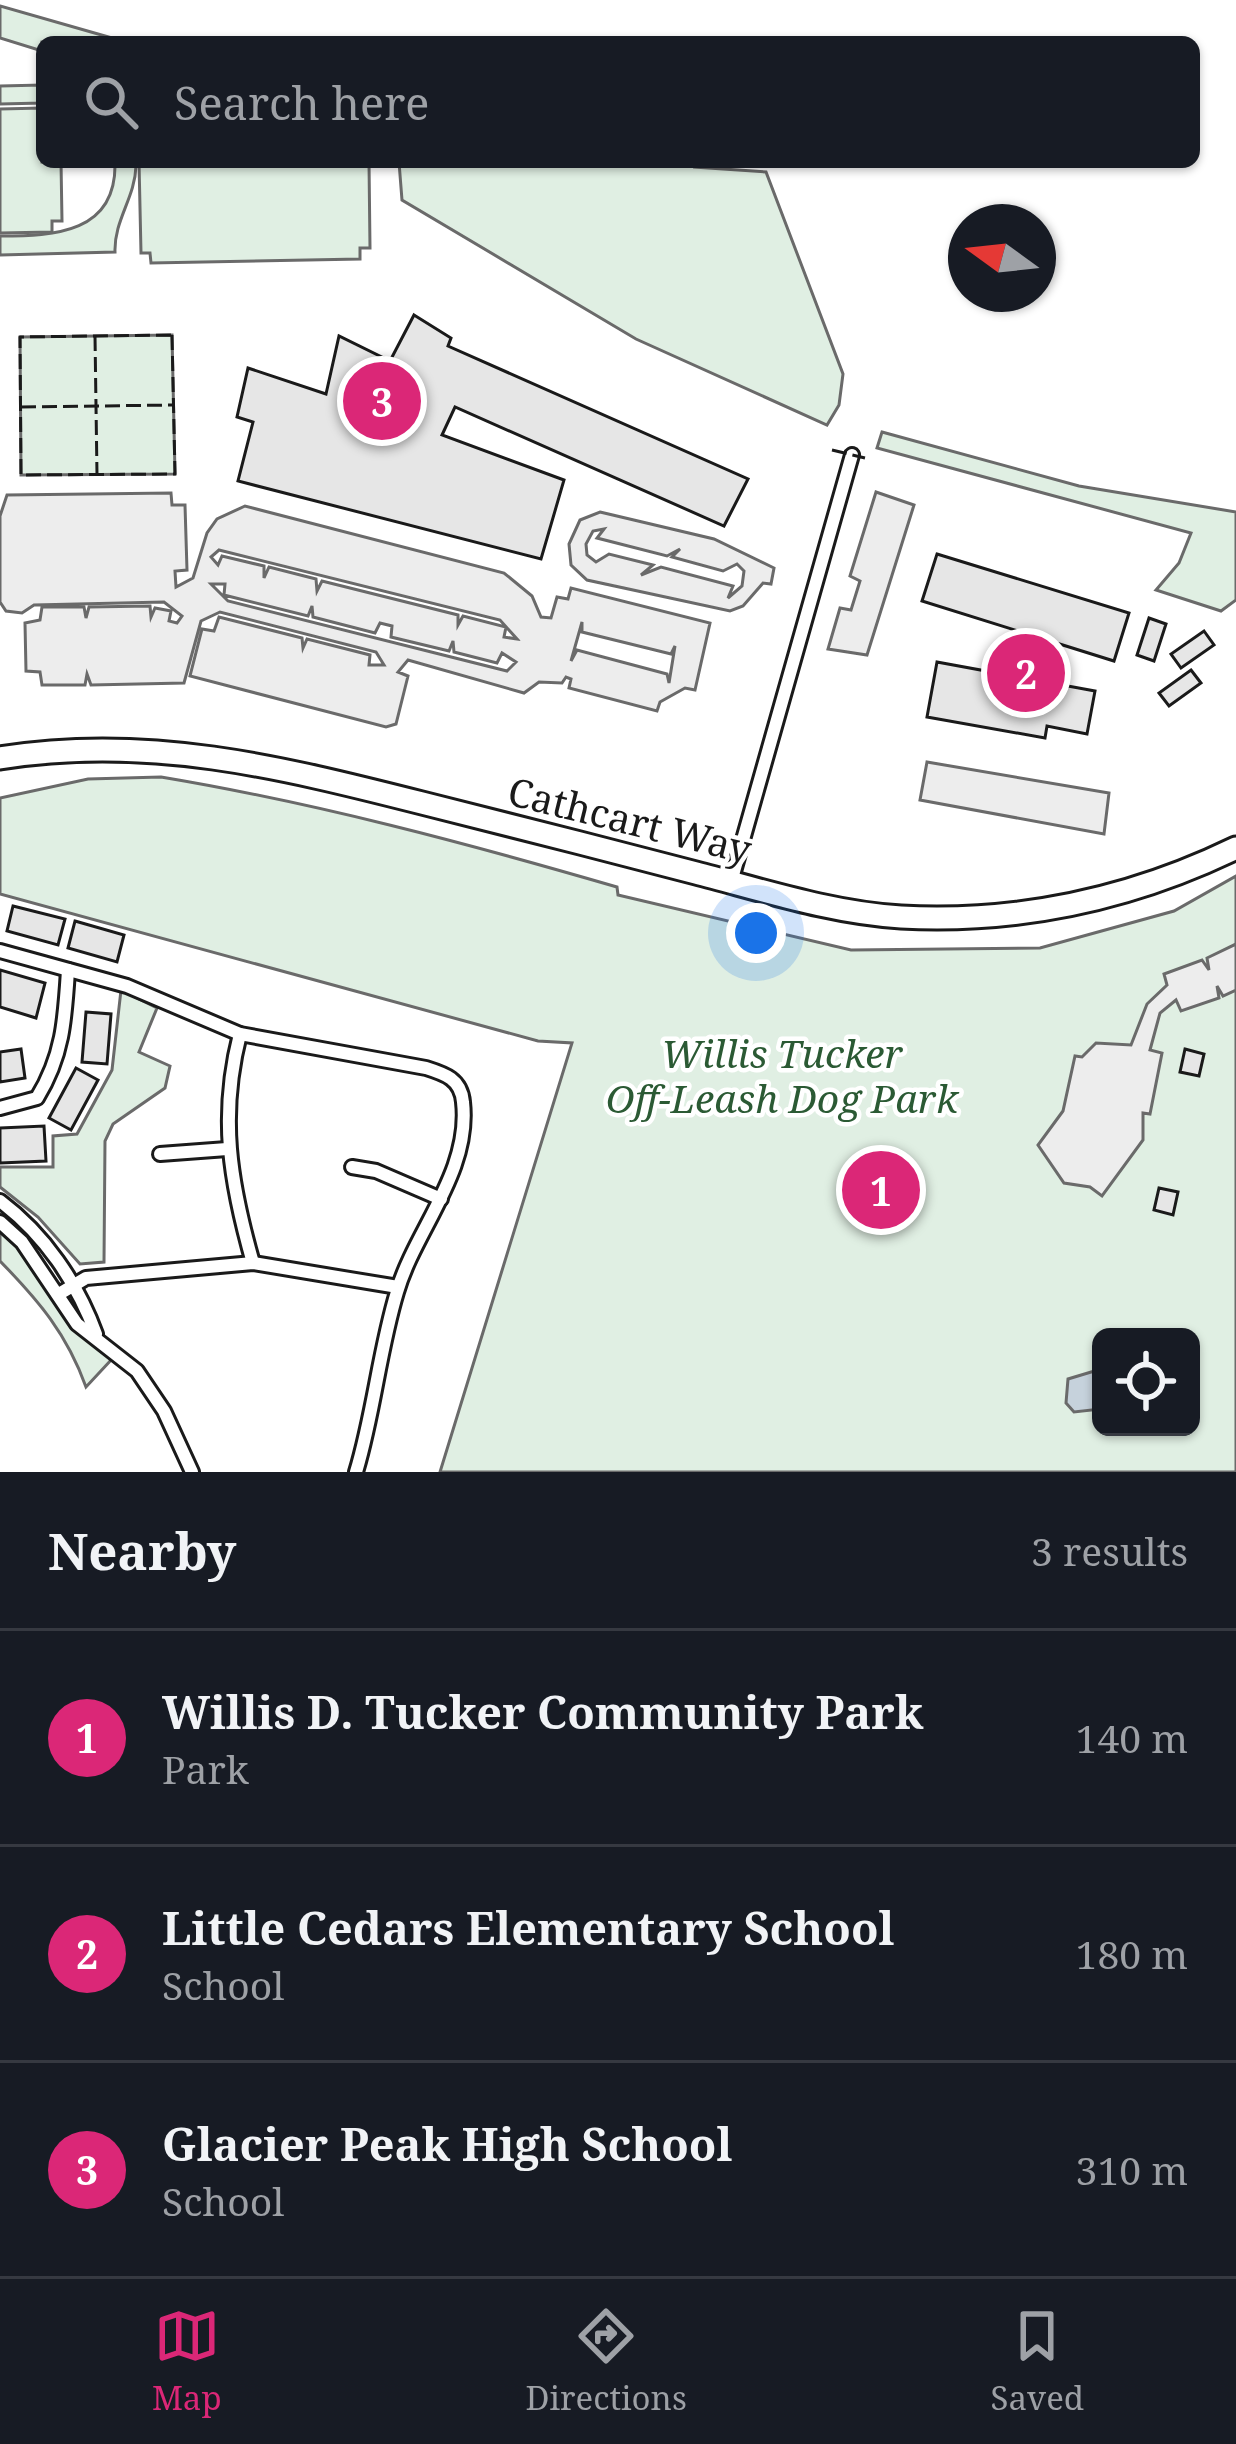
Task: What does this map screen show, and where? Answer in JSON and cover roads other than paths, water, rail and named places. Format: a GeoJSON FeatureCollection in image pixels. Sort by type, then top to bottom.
{"type":"FeatureCollection","features":[{"type":"Feature","properties":{"kind":"main road","name":"Cathcart Way"},"geometry":{"type":"LineString","coordinates":[[0,758],[110,747],[260,761],[730,882],[896,917],[973,918],[1065,907],[1152,884],[1236,848]]}},
{"type":"Feature","properties":{"kind":"street"},"geometry":{"type":"LineString","coordinates":[[730,882],[852,455]]}},
{"type":"Feature","properties":{"kind":"street"},"geometry":{"type":"LineString","coordinates":[[0,952],[127,986],[240,1034],[426,1068],[448,1075],[458,1085],[464,1103],[460,1131],[441,1199],[398,1287],[356,1472]]}},
{"type":"Feature","properties":{"kind":"street"},"geometry":{"type":"LineString","coordinates":[[0,1108],[37,1098],[52,1074],[65,1025],[68,970]]}},
{"type":"Feature","properties":{"kind":"street"},"geometry":{"type":"LineString","coordinates":[[240,1034],[228,1081],[227,1149],[253,1263]]}},
{"type":"Feature","properties":{"kind":"street"},"geometry":{"type":"LineString","coordinates":[[160,1154],[227,1149]]}},
{"type":"Feature","properties":{"kind":"street"},"geometry":{"type":"LineString","coordinates":[[352,1167],[441,1199]]}},
{"type":"Feature","properties":{"kind":"street"},"geometry":{"type":"LineString","coordinates":[[0,1202],[34,1229],[74,1285],[96,1335]]}},
{"type":"Feature","properties":{"kind":"street"},"geometry":{"type":"LineString","coordinates":[[0,1222],[22,1242],[76,1324],[137,1371],[164,1412],[192,1472]]}},
{"type":"Feature","properties":{"kind":"street"},"geometry":{"type":"LineString","coordinates":[[58,1294],[86,1278],[253,1263],[398,1287]]}},
{"type":"Feature","properties":{"kind":"place","name":"Glacier Peak High School"},"geometry":{"type":"Point","coordinates":[382,401]}},
{"type":"Feature","properties":{"kind":"place","name":"Little Cedars Elementary School"},"geometry":{"type":"Point","coordinates":[1026,673]}},
{"type":"Feature","properties":{"kind":"place","name":"Willis D. Tucker Community Park"},"geometry":{"type":"Point","coordinates":[881,1190]}},
{"type":"Feature","properties":{"kind":"park label","name":"Willis Tucker Off-Leash Dog Park"},"geometry":{"type":"Point","coordinates":[782,1074]}}]}
